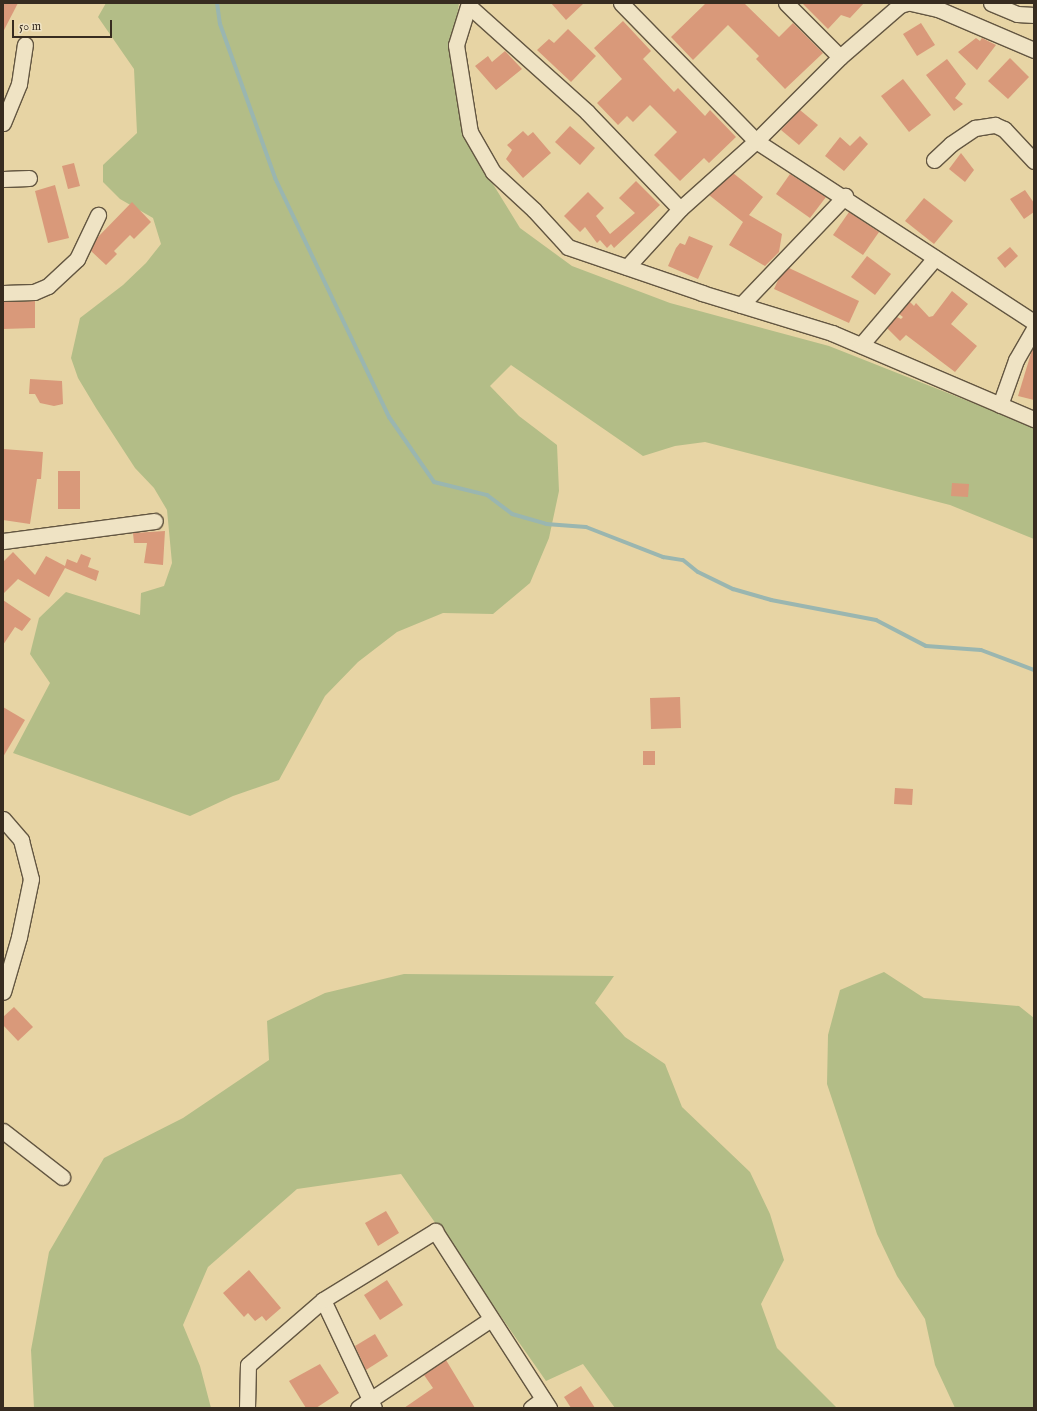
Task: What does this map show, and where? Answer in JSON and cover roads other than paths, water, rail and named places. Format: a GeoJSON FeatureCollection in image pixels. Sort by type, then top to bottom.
{"type":"FeatureCollection","features":[{"type":"Feature","properties":{"kind":"street"},"geometry":{"type":"LineString","coordinates":[[621,3],[756,141],[845,196],[935,258],[1034,322]]}},
{"type":"Feature","properties":{"kind":"street"},"geometry":{"type":"LineString","coordinates":[[786,3],[840,57]]}},
{"type":"Feature","properties":{"kind":"street"},"geometry":{"type":"LineString","coordinates":[[627,267],[680,209],[756,141],[840,57],[900,5],[907,3]]}},
{"type":"Feature","properties":{"kind":"street"},"geometry":{"type":"LineString","coordinates":[[912,3],[938,9],[1034,50]]}},
{"type":"Feature","properties":{"kind":"street"},"geometry":{"type":"LineString","coordinates":[[990,3],[1016,14],[1034,15]]}},
{"type":"Feature","properties":{"kind":"street"},"geometry":{"type":"LineString","coordinates":[[680,209],[587,112],[469,4],[456,45],[470,132],[493,172],[568,247],[741,305],[806,324],[861,345],[1034,419]]}},
{"type":"Feature","properties":{"kind":"street"},"geometry":{"type":"LineString","coordinates":[[3,123],[19,84],[25,44]]}},
{"type":"Feature","properties":{"kind":"street"},"geometry":{"type":"LineString","coordinates":[[934,160],[950,144],[975,128],[995,125],[1004,129],[1034,161]]}},
{"type":"Feature","properties":{"kind":"street"},"geometry":{"type":"LineString","coordinates":[[3,179],[29,178]]}},
{"type":"Feature","properties":{"kind":"street"},"geometry":{"type":"LineString","coordinates":[[741,305],[845,196]]}},
{"type":"Feature","properties":{"kind":"street"},"geometry":{"type":"LineString","coordinates":[[3,293],[34,292],[48,286],[77,259],[98,215]]}},
{"type":"Feature","properties":{"kind":"street"},"geometry":{"type":"LineString","coordinates":[[861,345],[935,258]]}},
{"type":"Feature","properties":{"kind":"street"},"geometry":{"type":"LineString","coordinates":[[1000,405],[1016,360],[1034,329]]}},
{"type":"Feature","properties":{"kind":"street"},"geometry":{"type":"LineString","coordinates":[[3,541],[155,521]]}},
{"type":"Feature","properties":{"kind":"street"},"geometry":{"type":"LineString","coordinates":[[3,819],[21,840],[31,879],[21,930],[3,992]]}},
{"type":"Feature","properties":{"kind":"street"},"geometry":{"type":"LineString","coordinates":[[3,1131],[62,1177]]}},
{"type":"Feature","properties":{"kind":"street"},"geometry":{"type":"LineString","coordinates":[[247,1408],[248,1366],[323,1300],[435,1231],[546,1404],[531,1408]]}},
{"type":"Feature","properties":{"kind":"street"},"geometry":{"type":"LineString","coordinates":[[323,1300],[367,1406],[491,1319]]}},
{"type":"Feature","properties":{"kind":"waterway"},"geometry":{"type":"LineString","coordinates":[[217,3],[220,24],[275,178],[389,417],[434,482],[487,495],[512,514],[546,524],[586,527],[663,557],[683,560],[698,572],[733,589],[771,600],[876,620],[926,646],[981,650],[1034,670]]}}]}
